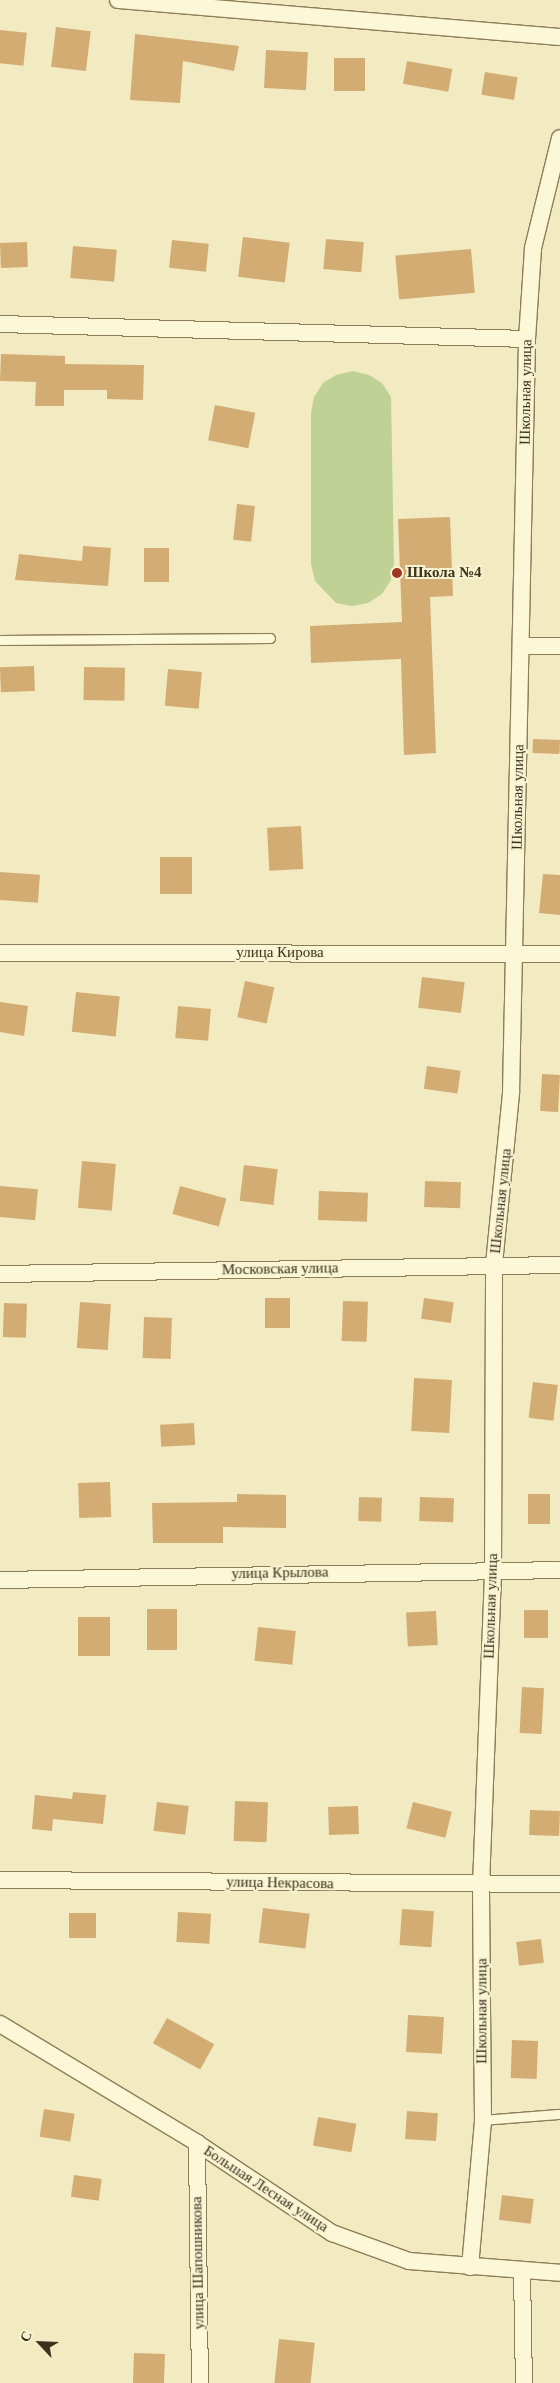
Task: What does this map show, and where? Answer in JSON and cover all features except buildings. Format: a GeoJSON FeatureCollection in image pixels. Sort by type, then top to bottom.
{"type":"FeatureCollection","features":[{"type":"Feature","properties":{"kind":"street"},"geometry":{"type":"LineString","coordinates":[[118,0],[560,37]]}},
{"type":"Feature","properties":{"kind":"street","name":"Школьная улица"},"geometry":{"type":"LineString","coordinates":[[470,2267],[483,2120],[482,1886],[493,1569],[494,1264],[511,1093],[522,646],[527,339],[533,248],[560,138]]}},
{"type":"Feature","properties":{"kind":"street"},"geometry":{"type":"LineString","coordinates":[[0,324],[527,339]]}},
{"type":"Feature","properties":{"kind":"street"},"geometry":{"type":"LineString","coordinates":[[522,646],[560,646]]}},
{"type":"Feature","properties":{"kind":"street","name":"улица Кирова"},"geometry":{"type":"LineString","coordinates":[[0,954],[560,954]]}},
{"type":"Feature","properties":{"kind":"street","name":"Московская улица"},"geometry":{"type":"LineString","coordinates":[[0,1274],[494,1264],[560,1265]]}},
{"type":"Feature","properties":{"kind":"street","name":"улица Крылова"},"geometry":{"type":"LineString","coordinates":[[0,1580],[493,1569],[560,1570]]}},
{"type":"Feature","properties":{"kind":"street","name":"улица Некрасова"},"geometry":{"type":"LineString","coordinates":[[0,1880],[482,1886],[560,1884]]}},
{"type":"Feature","properties":{"kind":"street","name":"Большая Лесная улица"},"geometry":{"type":"LineString","coordinates":[[0,2024],[197,2143],[332,2233],[408,2261],[560,2273]]}},
{"type":"Feature","properties":{"kind":"street","name":"улица Шапошникова"},"geometry":{"type":"LineString","coordinates":[[197,2143],[200,2383]]}},
{"type":"Feature","properties":{"kind":"street"},"geometry":{"type":"LineString","coordinates":[[522,2271],[524,2383]]}},
{"type":"Feature","properties":{"kind":"lane"},"geometry":{"type":"LineString","coordinates":[[0,640],[270,638]]}},
{"type":"Feature","properties":{"kind":"lane"},"geometry":{"type":"LineString","coordinates":[[483,2120],[560,2114]]}},
{"type":"Feature","properties":{"kind":"green space"},"geometry":{"type":"Polygon","coordinates":[[[353,371],[369,375],[382,383],[391,397],[394,563],[391,580],[382,594],[368,603],[352,606],[336,603],[315,581],[311,564],[311,413],[314,397],[323,383],[336,375],[353,371]]]}},
{"type":"Feature","properties":{"kind":"place","name":"Школа №4"},"geometry":{"type":"Point","coordinates":[397,573]}}]}
